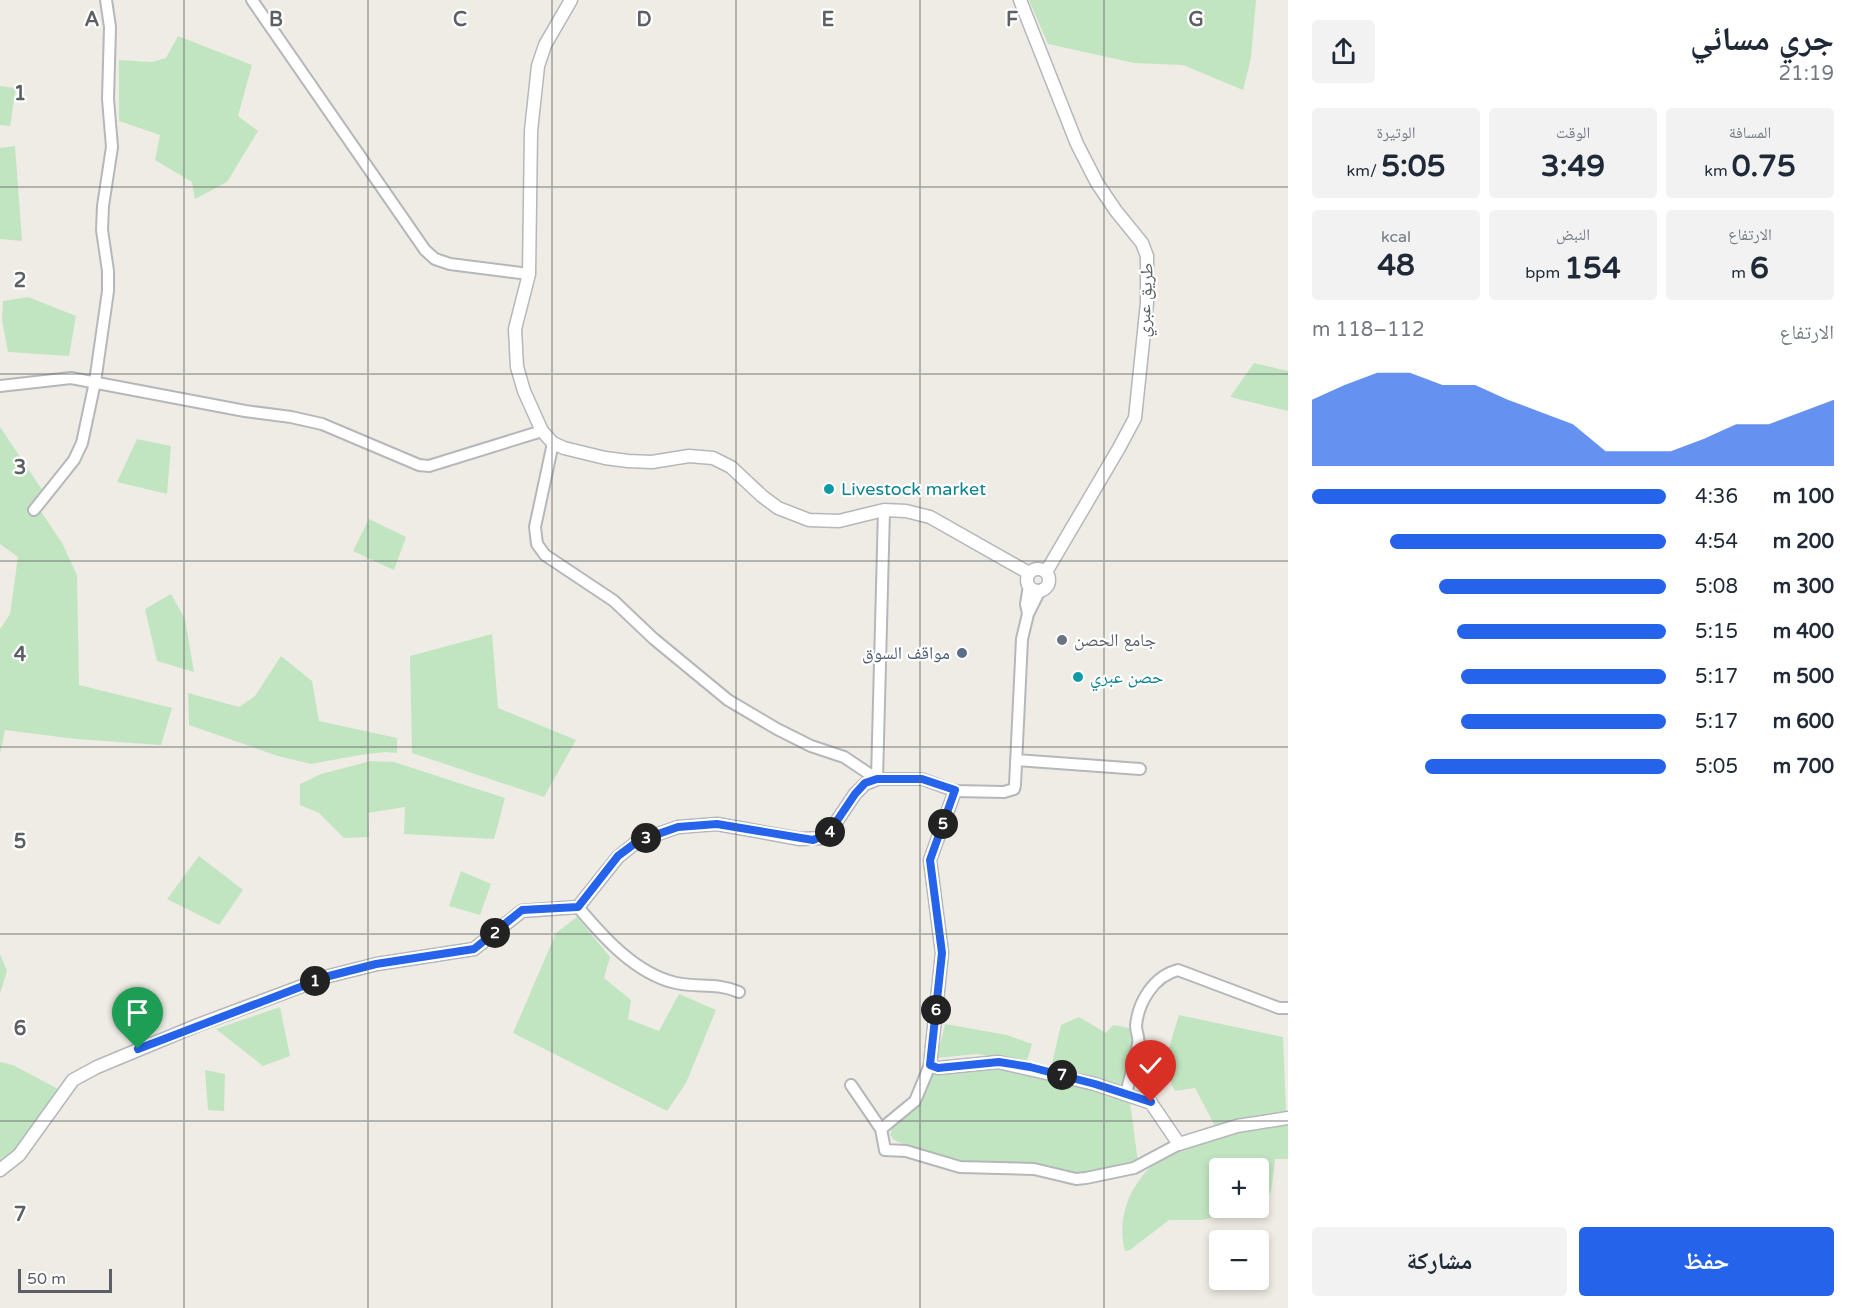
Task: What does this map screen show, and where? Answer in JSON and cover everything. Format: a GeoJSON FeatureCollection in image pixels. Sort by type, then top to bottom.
{"type":"FeatureCollection","features":[{"type":"Feature","properties":{"kind":"street"},"geometry":{"type":"LineString","coordinates":[[34,510],[79,451],[94,382],[108,291],[108,271],[102,230],[103,206],[112,147],[108,99],[110,27],[105,0]]}},
{"type":"Feature","properties":{"kind":"street"},"geometry":{"type":"LineString","coordinates":[[252,0],[425,250],[435,259],[450,264],[529,274]]}},
{"type":"Feature","properties":{"kind":"street"},"geometry":{"type":"LineString","coordinates":[[571,0],[545,45],[538,66],[531,131],[529,274],[515,329],[515,348],[524,391],[542,431],[554,442],[575,452],[628,461],[652,462],[701,456],[713,458],[731,467],[778,508],[810,520],[839,521],[884,510],[906,511],[930,517],[1033,583]]}},
{"type":"Feature","properties":{"kind":"street","name":"طريق عبري"},"geometry":{"type":"LineString","coordinates":[[1020,0],[1077,144],[1097,183],[1142,243],[1147,256],[1148,303],[1135,418],[1046,573],[1047,585],[1033,583]]}},
{"type":"Feature","properties":{"kind":"street"},"geometry":{"type":"LineString","coordinates":[[0,386],[71,378],[245,411],[291,417],[322,424],[419,465],[429,466],[542,431]]}},
{"type":"Feature","properties":{"kind":"street"},"geometry":{"type":"LineString","coordinates":[[554,442],[535,526],[537,544],[545,555],[614,601],[654,639],[728,700],[811,746],[844,757],[877,779]]}},
{"type":"Feature","properties":{"kind":"street"},"geometry":{"type":"LineString","coordinates":[[877,779],[884,510]]}},
{"type":"Feature","properties":{"kind":"street"},"geometry":{"type":"LineString","coordinates":[[0,1170],[19,1155],[73,1080],[97,1066],[329,976],[376,964],[474,949],[522,910],[578,907],[618,856],[638,841],[678,827],[717,824],[800,839],[821,838],[828,834],[865,783],[877,779],[922,779],[955,790],[1010,791],[1015,785],[1020,652],[1033,583],[1039,569],[1046,573]]}},
{"type":"Feature","properties":{"kind":"street"},"geometry":{"type":"LineString","coordinates":[[1016,760],[1140,769]]}},
{"type":"Feature","properties":{"kind":"street"},"geometry":{"type":"LineString","coordinates":[[881,1129],[915,1101],[930,1065],[942,953],[930,860],[955,790]]}},
{"type":"Feature","properties":{"kind":"street"},"geometry":{"type":"LineString","coordinates":[[578,907],[593,926],[620,951],[651,973],[674,982],[720,985],[739,992]]}},
{"type":"Feature","properties":{"kind":"street"},"geometry":{"type":"LineString","coordinates":[[1126,1094],[1139,1041],[1136,1031],[1137,1018],[1150,989],[1163,975],[1178,970],[1280,1008],[1288,1008]]}},
{"type":"Feature","properties":{"kind":"street"},"geometry":{"type":"LineString","coordinates":[[930,1065],[938,1068],[999,1062],[1061,1075],[1126,1094],[1151,1102],[1179,1144]]}},
{"type":"Feature","properties":{"kind":"street"},"geometry":{"type":"LineString","coordinates":[[851,1085],[881,1129],[885,1150],[906,1151],[960,1167],[1034,1169],[1076,1179],[1098,1177],[1134,1168],[1179,1144],[1237,1126],[1288,1118]]}},
{"type":"Feature","properties":{"kind":"green space"},"geometry":{"type":"Polygon","coordinates":[[[1029,0],[1256,0],[1251,58],[1243,90],[1183,65],[1134,63],[1048,44],[1029,0]]]}},
{"type":"Feature","properties":{"kind":"green space"},"geometry":{"type":"Polygon","coordinates":[[[178,36],[252,65],[238,116],[258,131],[227,182],[195,199],[192,182],[155,160],[160,135],[119,121],[119,60],[152,62],[166,58],[178,36]]]}},
{"type":"Feature","properties":{"kind":"green space"},"geometry":{"type":"Polygon","coordinates":[[[0,86],[16,88],[10,126],[0,125],[0,86]]]}},
{"type":"Feature","properties":{"kind":"green space"},"geometry":{"type":"Polygon","coordinates":[[[15,146],[22,241],[0,239],[0,148],[15,146]]]}},
{"type":"Feature","properties":{"kind":"green space"},"geometry":{"type":"Polygon","coordinates":[[[28,297],[76,316],[69,356],[8,352],[2,320],[3,301],[28,297]]]}},
{"type":"Feature","properties":{"kind":"green space"},"geometry":{"type":"Polygon","coordinates":[[[1254,363],[1288,371],[1288,411],[1230,397],[1254,363]]]}},
{"type":"Feature","properties":{"kind":"green space"},"geometry":{"type":"Polygon","coordinates":[[[0,427],[49,500],[40,510],[62,543],[77,575],[79,685],[172,708],[161,745],[76,739],[5,730],[0,754],[0,629],[10,614],[18,557],[0,544],[0,427]]]}},
{"type":"Feature","properties":{"kind":"green space"},"geometry":{"type":"Polygon","coordinates":[[[137,439],[171,446],[167,494],[117,482],[137,439]]]}},
{"type":"Feature","properties":{"kind":"green space"},"geometry":{"type":"Polygon","coordinates":[[[369,519],[406,537],[394,570],[353,551],[369,519]]]}},
{"type":"Feature","properties":{"kind":"green space"},"geometry":{"type":"Polygon","coordinates":[[[171,594],[185,619],[194,672],[157,661],[145,609],[171,594]]]}},
{"type":"Feature","properties":{"kind":"green space"},"geometry":{"type":"Polygon","coordinates":[[[492,634],[498,708],[576,740],[544,797],[412,753],[410,656],[492,634]]]}},
{"type":"Feature","properties":{"kind":"green space"},"geometry":{"type":"Polygon","coordinates":[[[281,656],[312,681],[319,721],[397,738],[397,753],[360,755],[311,764],[278,756],[189,725],[188,693],[239,707],[255,696],[281,656]]]}},
{"type":"Feature","properties":{"kind":"green space"},"geometry":{"type":"Polygon","coordinates":[[[371,761],[394,762],[505,798],[494,839],[404,834],[405,807],[368,813],[369,837],[344,838],[319,813],[300,805],[300,784],[321,774],[371,761]]]}},
{"type":"Feature","properties":{"kind":"green space"},"geometry":{"type":"Polygon","coordinates":[[[199,856],[243,890],[219,925],[167,899],[199,856]]]}},
{"type":"Feature","properties":{"kind":"green space"},"geometry":{"type":"Polygon","coordinates":[[[461,871],[491,884],[480,915],[449,906],[461,871]]]}},
{"type":"Feature","properties":{"kind":"green space"},"geometry":{"type":"Polygon","coordinates":[[[577,917],[610,957],[604,978],[631,1000],[628,1019],[659,1031],[679,994],[716,1010],[686,1083],[667,1111],[513,1033],[556,933],[577,917]]]}},
{"type":"Feature","properties":{"kind":"green space"},"geometry":{"type":"Polygon","coordinates":[[[0,954],[7,971],[0,994],[0,954]]]}},
{"type":"Feature","properties":{"kind":"green space"},"geometry":{"type":"Polygon","coordinates":[[[280,1007],[290,1056],[263,1066],[216,1029],[280,1007]]]}},
{"type":"Feature","properties":{"kind":"green space"},"geometry":{"type":"Polygon","coordinates":[[[1179,1015],[1283,1037],[1286,1111],[1215,1126],[1195,1088],[1175,1091],[1168,1072],[1168,1053],[1179,1015]]]}},
{"type":"Feature","properties":{"kind":"green space"},"geometry":{"type":"Polygon","coordinates":[[[1079,1017],[1106,1033],[1113,1025],[1134,1029],[1134,1042],[1124,1088],[1052,1063],[1061,1025],[1079,1017]]]}},
{"type":"Feature","properties":{"kind":"green space"},"geometry":{"type":"Polygon","coordinates":[[[945,1024],[1007,1035],[1032,1044],[1027,1061],[977,1054],[937,1058],[945,1024]]]}},
{"type":"Feature","properties":{"kind":"green space"},"geometry":{"type":"Polygon","coordinates":[[[0,1062],[13,1065],[58,1089],[17,1150],[0,1164],[0,1062]]]}},
{"type":"Feature","properties":{"kind":"green space"},"geometry":{"type":"Polygon","coordinates":[[[995,1067],[1072,1082],[1130,1102],[1138,1162],[1083,1174],[961,1163],[934,1157],[894,1140],[890,1135],[897,1121],[932,1075],[995,1067]]]}},
{"type":"Feature","properties":{"kind":"green space"},"geometry":{"type":"Polygon","coordinates":[[[205,1070],[225,1074],[224,1111],[208,1110],[205,1070]]]}},
{"type":"Feature","properties":{"kind":"green space"},"geometry":{"type":"Polygon","coordinates":[[[1288,1124],[1288,1159],[1275,1159],[1271,1192],[1269,1193],[1269,1158],[1209,1158],[1210,1218],[1169,1220],[1130,1250],[1125,1251],[1123,1223],[1125,1209],[1137,1184],[1155,1163],[1194,1142],[1258,1127],[1288,1124]]]}},
{"type":"Feature","properties":{"kind":"place","name":"Livestock market"},"geometry":{"type":"Point","coordinates":[829,489]}},
{"type":"Feature","properties":{"kind":"place","name":"جامع الحصن"},"geometry":{"type":"Point","coordinates":[1062,640]}},
{"type":"Feature","properties":{"kind":"place","name":"مواقف السوق"},"geometry":{"type":"Point","coordinates":[962,653]}},
{"type":"Feature","properties":{"kind":"place","name":"حصن عبري"},"geometry":{"type":"Point","coordinates":[1078,677]}},
{"type":"Feature","properties":{"kind":"route"},"geometry":{"type":"LineString","coordinates":[[138,1049],[329,976],[376,964],[442,956],[474,949],[522,910],[578,907],[618,856],[638,841],[678,827],[717,824],[813,840],[828,834],[865,783],[877,779],[906,778],[936,782],[955,790],[930,860],[942,953],[930,1065],[938,1068],[999,1062],[1030,1067],[1151,1102]]}}]}
